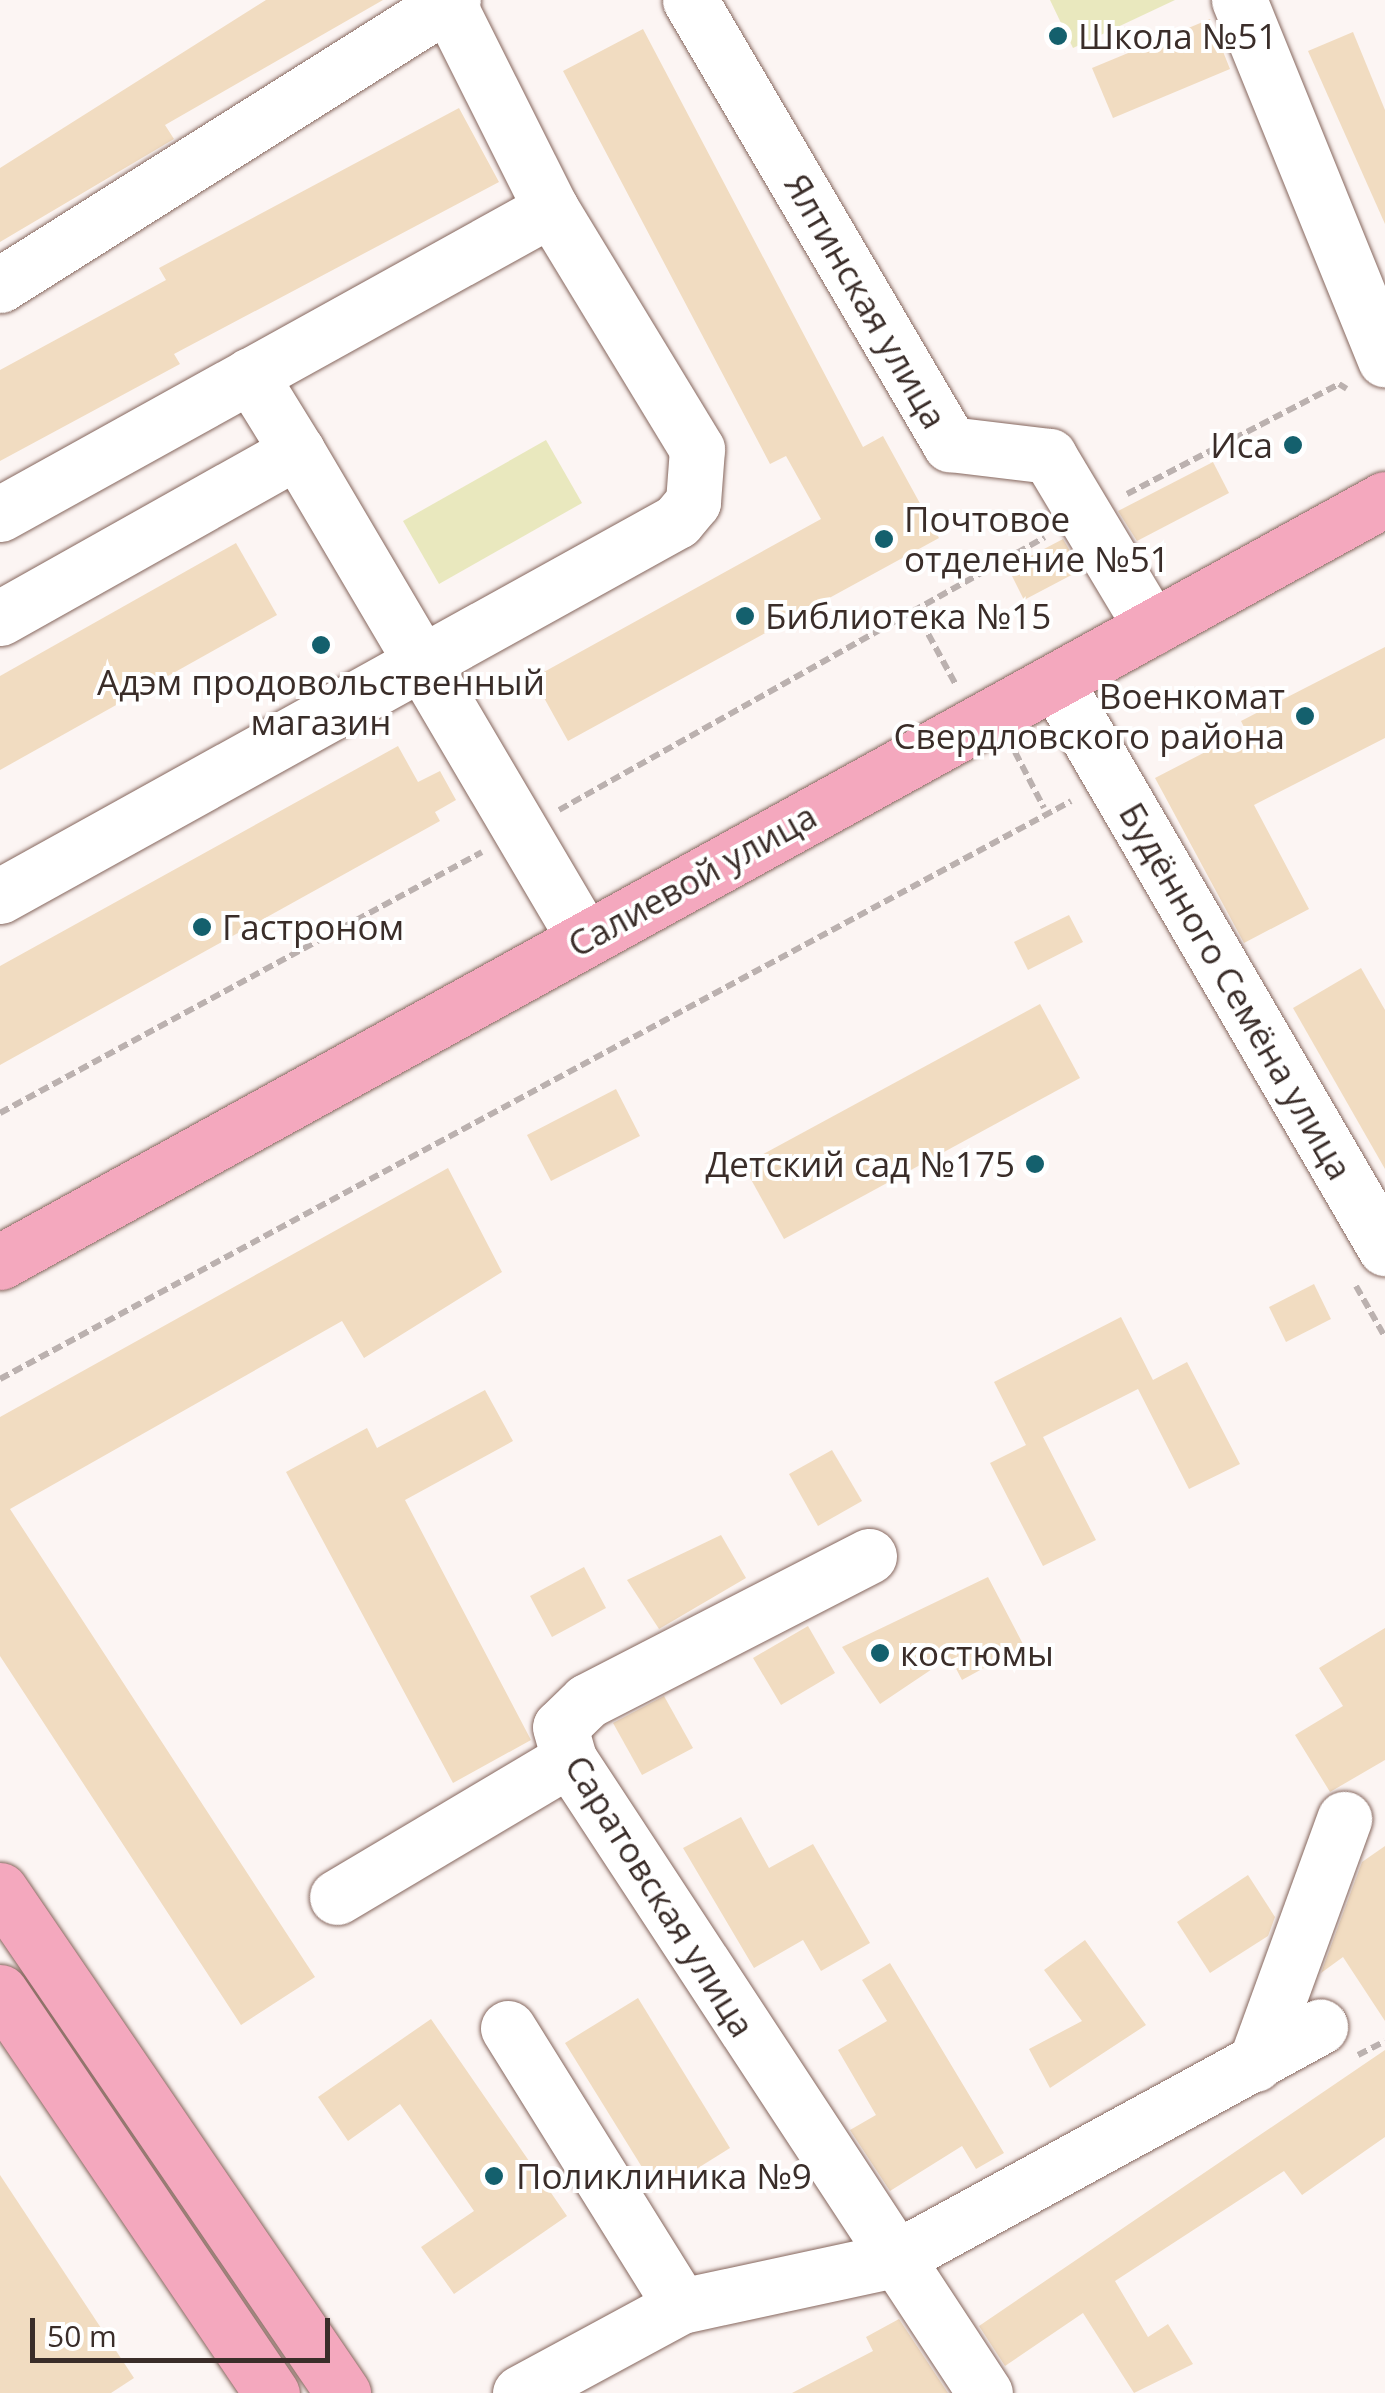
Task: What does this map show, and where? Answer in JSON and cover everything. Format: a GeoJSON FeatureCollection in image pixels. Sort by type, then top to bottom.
{"type":"FeatureCollection","features":[{"type":"Feature","properties":{"kind":"main road","name":"Салиевой улица"},"geometry":{"type":"LineString","coordinates":[[0,1262],[584,938],[1382,507]]}},
{"type":"Feature","properties":{"kind":"main road"},"geometry":{"type":"LineString","coordinates":[[0,1890],[343,2393]]}},
{"type":"Feature","properties":{"kind":"main road"},"geometry":{"type":"LineString","coordinates":[[0,1992],[271,2393]]}},
{"type":"Feature","properties":{"kind":"street","name":"Ялтинская улица"},"geometry":{"type":"LineString","coordinates":[[690,0],[950,444],[1049,456],[1090,512],[1152,628]]}},
{"type":"Feature","properties":{"kind":"street"},"geometry":{"type":"LineString","coordinates":[[1240,0],[1369,376]]}},
{"type":"Feature","properties":{"kind":"street"},"geometry":{"type":"LineString","coordinates":[[0,285],[451,2],[551,209],[683,420],[701,476],[677,521],[0,896]]}},
{"type":"Feature","properties":{"kind":"street"},"geometry":{"type":"LineString","coordinates":[[0,514],[551,209]]}},
{"type":"Feature","properties":{"kind":"street"},"geometry":{"type":"LineString","coordinates":[[250,375],[428,659],[584,938]]}},
{"type":"Feature","properties":{"kind":"street"},"geometry":{"type":"LineString","coordinates":[[0,618],[297,451]]}},
{"type":"Feature","properties":{"kind":"street","name":"Будённого Семёна улица"},"geometry":{"type":"LineString","coordinates":[[1056,682],[1366,1258]]}},
{"type":"Feature","properties":{"kind":"street","name":"Саратовская улица"},"geometry":{"type":"LineString","coordinates":[[869,1556],[587,1701],[560,1727],[568,1759],[890,2261],[985,2393]]}},
{"type":"Feature","properties":{"kind":"street"},"geometry":{"type":"LineString","coordinates":[[337,1897],[568,1759]]}},
{"type":"Feature","properties":{"kind":"street"},"geometry":{"type":"LineString","coordinates":[[1255,2064],[1344,1819]]}},
{"type":"Feature","properties":{"kind":"street"},"geometry":{"type":"LineString","coordinates":[[508,2028],[681,2306]]}},
{"type":"Feature","properties":{"kind":"street"},"geometry":{"type":"LineString","coordinates":[[520,2393],[681,2306],[890,2261],[1320,2028]]}},
{"type":"Feature","properties":{"kind":"path"},"geometry":{"type":"LineString","coordinates":[[0,1114],[525,829],[1090,512],[1339,384],[1369,376]]}},
{"type":"Feature","properties":{"kind":"path"},"geometry":{"type":"LineString","coordinates":[[914,608],[956,685],[966,680]]}},
{"type":"Feature","properties":{"kind":"path"},"geometry":{"type":"LineString","coordinates":[[1014,751],[1044,808]]}},
{"type":"Feature","properties":{"kind":"path"},"geometry":{"type":"LineString","coordinates":[[0,1380],[1044,808],[1080,802]]}},
{"type":"Feature","properties":{"kind":"path"},"geometry":{"type":"LineString","coordinates":[[1366,1258],[1385,1337]]}},
{"type":"Feature","properties":{"kind":"green space"},"geometry":{"type":"Polygon","coordinates":[[[1050,0],[1175,0],[1073,48],[1050,0]]]}},
{"type":"Feature","properties":{"kind":"green space"},"geometry":{"type":"Polygon","coordinates":[[[546,440],[582,503],[439,584],[403,521],[546,440]]]}},
{"type":"Feature","properties":{"kind":"building"},"geometry":{"type":"Polygon","coordinates":[[[266,0],[383,0],[165,125],[174,139],[0,242],[0,168],[266,0]]]}},
{"type":"Feature","properties":{"kind":"building"},"geometry":{"type":"Polygon","coordinates":[[[1210,19],[1230,69],[1113,118],[1092,68],[1210,19]]]}},
{"type":"Feature","properties":{"kind":"building"},"geometry":{"type":"Polygon","coordinates":[[[643,29],[863,447],[883,436],[939,538],[568,741],[533,678],[821,519],[786,456],[770,464],[563,71],[643,29]]]}},
{"type":"Feature","properties":{"kind":"building"},"geometry":{"type":"Polygon","coordinates":[[[1353,32],[1385,110],[1385,224],[1308,51],[1353,32]]]}},
{"type":"Feature","properties":{"kind":"building"},"geometry":{"type":"Polygon","coordinates":[[[459,108],[499,182],[174,354],[180,364],[0,461],[0,370],[166,280],[159,268],[459,108]]]}},
{"type":"Feature","properties":{"kind":"building"},"geometry":{"type":"Polygon","coordinates":[[[1213,462],[1229,493],[1137,541],[1118,511],[1213,462]]]}},
{"type":"Feature","properties":{"kind":"building"},"geometry":{"type":"Polygon","coordinates":[[[1063,539],[1081,570],[1024,600],[1008,568],[1063,539]]]}},
{"type":"Feature","properties":{"kind":"building"},"geometry":{"type":"Polygon","coordinates":[[[236,543],[277,615],[0,770],[0,676],[236,543]]]}},
{"type":"Feature","properties":{"kind":"building"},"geometry":{"type":"Polygon","coordinates":[[[1385,647],[1385,738],[1254,805],[1309,909],[1244,943],[1155,778],[1246,731],[1241,721],[1385,647]]]}},
{"type":"Feature","properties":{"kind":"building"},"geometry":{"type":"Polygon","coordinates":[[[398,746],[418,782],[440,771],[456,800],[435,812],[440,821],[0,1065],[0,966],[398,746]]]}},
{"type":"Feature","properties":{"kind":"building"},"geometry":{"type":"Polygon","coordinates":[[[1069,915],[1083,942],[1028,970],[1014,942],[1069,915]]]}},
{"type":"Feature","properties":{"kind":"building"},"geometry":{"type":"Polygon","coordinates":[[[1361,968],[1385,1010],[1385,1169],[1293,1008],[1361,968]]]}},
{"type":"Feature","properties":{"kind":"building"},"geometry":{"type":"Polygon","coordinates":[[[1040,1004],[1080,1078],[784,1239],[743,1165],[1040,1004]]]}},
{"type":"Feature","properties":{"kind":"building"},"geometry":{"type":"Polygon","coordinates":[[[616,1089],[640,1136],[551,1181],[527,1135],[616,1089]]]}},
{"type":"Feature","properties":{"kind":"building"},"geometry":{"type":"Polygon","coordinates":[[[448,1168],[502,1272],[364,1358],[342,1321],[10,1509],[315,1977],[241,2025],[0,1656],[0,1417],[448,1168]]]}},
{"type":"Feature","properties":{"kind":"building"},"geometry":{"type":"Polygon","coordinates":[[[1314,1284],[1331,1319],[1286,1342],[1269,1307],[1314,1284]]]}},
{"type":"Feature","properties":{"kind":"building"},"geometry":{"type":"Polygon","coordinates":[[[1121,1317],[1153,1380],[1187,1362],[1240,1464],[1189,1489],[1138,1389],[1043,1437],[1096,1540],[1043,1566],[990,1463],[1026,1445],[994,1382],[1121,1317]]]}},
{"type":"Feature","properties":{"kind":"building"},"geometry":{"type":"Polygon","coordinates":[[[485,1390],[513,1441],[405,1500],[531,1740],[453,1783],[286,1472],[367,1428],[377,1448],[485,1390]]]}},
{"type":"Feature","properties":{"kind":"building"},"geometry":{"type":"Polygon","coordinates":[[[832,1450],[862,1501],[818,1526],[789,1474],[832,1450]]]}},
{"type":"Feature","properties":{"kind":"building"},"geometry":{"type":"Polygon","coordinates":[[[721,1535],[746,1578],[659,1629],[627,1580],[721,1535]]]}},
{"type":"Feature","properties":{"kind":"building"},"geometry":{"type":"Polygon","coordinates":[[[584,1567],[606,1608],[552,1637],[530,1596],[584,1567]]]}},
{"type":"Feature","properties":{"kind":"building"},"geometry":{"type":"Polygon","coordinates":[[[988,1577],[1024,1646],[962,1680],[950,1657],[880,1704],[842,1647],[988,1577]]]}},
{"type":"Feature","properties":{"kind":"building"},"geometry":{"type":"Polygon","coordinates":[[[808,1626],[835,1673],[781,1705],[753,1658],[808,1626]]]}},
{"type":"Feature","properties":{"kind":"building"},"geometry":{"type":"Polygon","coordinates":[[[1385,1628],[1385,1760],[1330,1792],[1295,1735],[1343,1706],[1319,1668],[1385,1628]]]}},
{"type":"Feature","properties":{"kind":"building"},"geometry":{"type":"Polygon","coordinates":[[[664,1696],[693,1748],[642,1775],[613,1723],[664,1696]]]}},
{"type":"Feature","properties":{"kind":"building"},"geometry":{"type":"Polygon","coordinates":[[[741,1817],[769,1868],[813,1844],[870,1943],[821,1971],[803,1940],[754,1968],[683,1848],[741,1817]]]}},
{"type":"Feature","properties":{"kind":"building"},"geometry":{"type":"Polygon","coordinates":[[[1385,1846],[1385,2021],[1343,1957],[1321,1973],[1362,1862],[1385,1846]]]}},
{"type":"Feature","properties":{"kind":"building"},"geometry":{"type":"Polygon","coordinates":[[[1248,1875],[1275,1917],[1268,1936],[1210,1973],[1177,1922],[1248,1875]]]}},
{"type":"Feature","properties":{"kind":"building"},"geometry":{"type":"Polygon","coordinates":[[[1085,1940],[1146,2025],[1050,2088],[1029,2049],[1082,2021],[1044,1970],[1085,1940]]]}},
{"type":"Feature","properties":{"kind":"building"},"geometry":{"type":"Polygon","coordinates":[[[890,1963],[1004,2153],[976,2169],[962,2146],[890,2191],[850,2130],[876,2115],[838,2050],[887,2021],[862,1980],[890,1963]]]}},
{"type":"Feature","properties":{"kind":"building"},"geometry":{"type":"Polygon","coordinates":[[[638,1998],[730,2148],[658,2193],[565,2043],[638,1998]]]}},
{"type":"Feature","properties":{"kind":"building","name":"Поликлиника №9"},"geometry":{"type":"Polygon","coordinates":[[[431,2019],[567,2216],[454,2294],[421,2247],[474,2211],[400,2104],[348,2141],[318,2097],[431,2019]]]}},
{"type":"Feature","properties":{"kind":"building"},"geometry":{"type":"Polygon","coordinates":[[[1385,2050],[1385,2137],[1302,2195],[1284,2171],[1115,2281],[1148,2337],[1168,2324],[1193,2364],[1134,2393],[1083,2313],[1005,2366],[979,2326],[1385,2050]]]}},
{"type":"Feature","properties":{"kind":"building"},"geometry":{"type":"Polygon","coordinates":[[[0,2175],[134,2378],[111,2393],[0,2393],[0,2175]]]}},
{"type":"Feature","properties":{"kind":"building"},"geometry":{"type":"Polygon","coordinates":[[[899,2319],[948,2393],[792,2393],[873,2351],[866,2337],[899,2319]]]}},
{"type":"Feature","properties":{"kind":"place","name":"Школа №51"},"geometry":{"type":"Point","coordinates":[1058,36]}},
{"type":"Feature","properties":{"kind":"place","name":"Иса"},"geometry":{"type":"Point","coordinates":[1293,445]}},
{"type":"Feature","properties":{"kind":"place","name":"Почтовое отделение №51"},"geometry":{"type":"Point","coordinates":[884,539]}},
{"type":"Feature","properties":{"kind":"place","name":"Библиотека №15"},"geometry":{"type":"Point","coordinates":[745,616]}},
{"type":"Feature","properties":{"kind":"place","name":"Адэм продовольственный магазин"},"geometry":{"type":"Point","coordinates":[321,645]}},
{"type":"Feature","properties":{"kind":"place","name":"Военкомат Свердловского района"},"geometry":{"type":"Point","coordinates":[1305,716]}},
{"type":"Feature","properties":{"kind":"place","name":"Гастроном"},"geometry":{"type":"Point","coordinates":[202,927]}},
{"type":"Feature","properties":{"kind":"place","name":"Детский сад №175"},"geometry":{"type":"Point","coordinates":[1035,1164]}},
{"type":"Feature","properties":{"kind":"place","name":"костюмы"},"geometry":{"type":"Point","coordinates":[880,1653]}},
{"type":"Feature","properties":{"kind":"place","name":"Поликлиника №9"},"geometry":{"type":"Point","coordinates":[494,2176]}}]}
